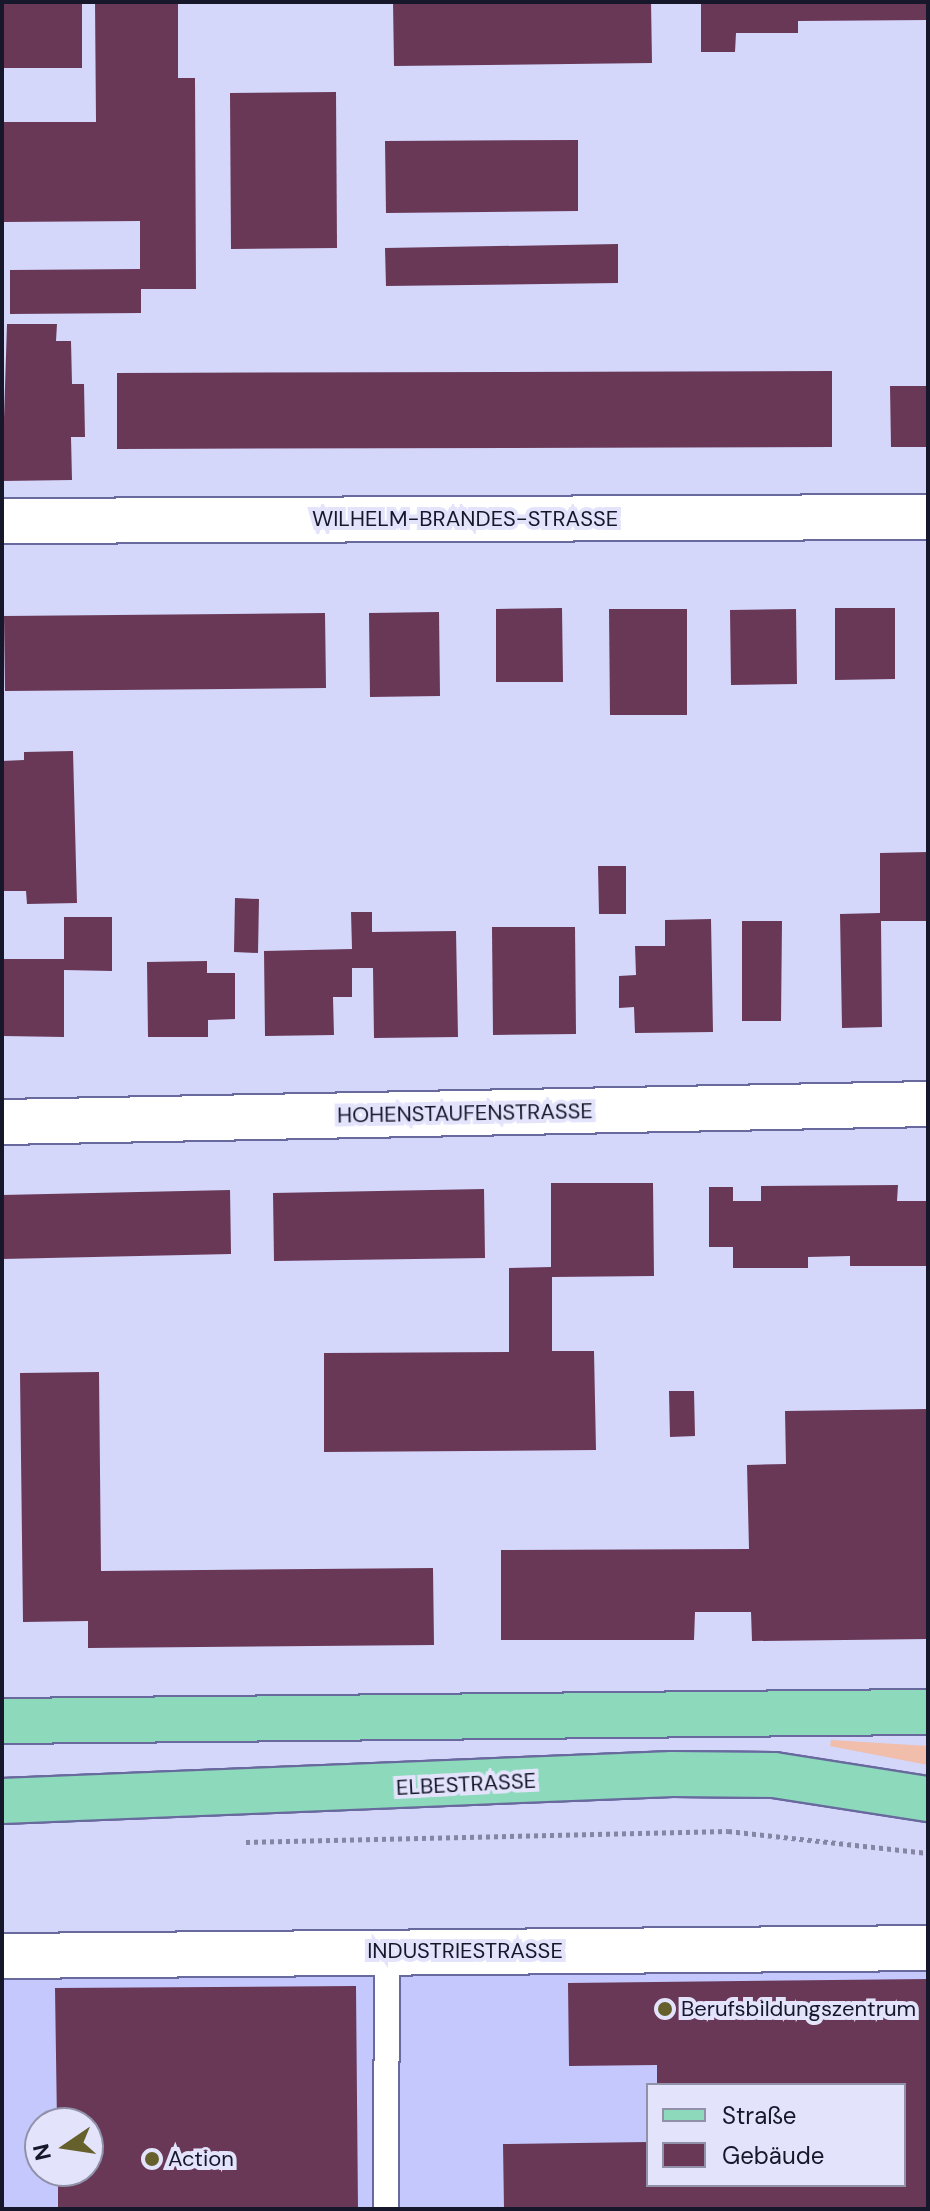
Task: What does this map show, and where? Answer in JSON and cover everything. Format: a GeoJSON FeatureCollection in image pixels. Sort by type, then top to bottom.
{"type":"FeatureCollection","features":[{"type":"Feature","properties":{"kind":"main road"},"geometry":{"type":"LineString","coordinates":[[2,1721],[928,1712]]}},
{"type":"Feature","properties":{"kind":"main road","name":"ELBESTRASSE"},"geometry":{"type":"LineString","coordinates":[[2,1801],[672,1774],[774,1775],[928,1799]]}},
{"type":"Feature","properties":{"kind":"street","name":"WILHELM-BRANDES-STRASSE"},"geometry":{"type":"LineString","coordinates":[[2,521],[928,517]]}},
{"type":"Feature","properties":{"kind":"street","name":"HOHENSTAUFENSTRASSE"},"geometry":{"type":"LineString","coordinates":[[2,1122],[928,1104]]}},
{"type":"Feature","properties":{"kind":"street","name":"INDUSTRIESTRASSE"},"geometry":{"type":"LineString","coordinates":[[2,1956],[928,1948]]}},
{"type":"Feature","properties":{"kind":"lane"},"geometry":{"type":"LineString","coordinates":[[386,2209],[387,1952]]}},
{"type":"Feature","properties":{"kind":"path"},"geometry":{"type":"LineString","coordinates":[[232,1842],[728,1831],[928,1853]]}},
{"type":"Feature","properties":{"kind":"shaded area"},"geometry":{"type":"Polygon","coordinates":[[[831,1740],[928,1746],[928,1765],[830,1746],[831,1740]]]}},
{"type":"Feature","properties":{"kind":"shaded area"},"geometry":{"type":"Polygon","coordinates":[[[928,1925],[928,2209],[2,2209],[2,1933],[928,1925]]]}},
{"type":"Feature","properties":{"kind":"building"},"geometry":{"type":"Polygon","coordinates":[[[2,2],[82,2],[82,68],[2,68],[2,2]]]}},
{"type":"Feature","properties":{"kind":"building"},"geometry":{"type":"Polygon","coordinates":[[[95,2],[178,2],[178,78],[195,78],[196,289],[141,289],[141,313],[10,314],[10,270],[140,269],[140,221],[4,222],[3,122],[96,122],[95,2]]]}},
{"type":"Feature","properties":{"kind":"building"},"geometry":{"type":"Polygon","coordinates":[[[393,2],[651,2],[652,63],[394,66],[393,2]]]}},
{"type":"Feature","properties":{"kind":"building"},"geometry":{"type":"Polygon","coordinates":[[[701,2],[928,2],[928,20],[798,21],[798,33],[736,33],[735,52],[701,52],[701,2]]]}},
{"type":"Feature","properties":{"kind":"building"},"geometry":{"type":"Polygon","coordinates":[[[336,92],[337,248],[231,249],[230,93],[336,92]]]}},
{"type":"Feature","properties":{"kind":"building"},"geometry":{"type":"Polygon","coordinates":[[[578,140],[578,211],[386,213],[385,141],[578,140]]]}},
{"type":"Feature","properties":{"kind":"building"},"geometry":{"type":"Polygon","coordinates":[[[618,244],[618,283],[386,286],[385,248],[618,244]]]}},
{"type":"Feature","properties":{"kind":"building"},"geometry":{"type":"Polygon","coordinates":[[[7,324],[57,324],[56,341],[71,341],[72,384],[84,384],[85,437],[71,437],[72,480],[2,481],[7,324]]]}},
{"type":"Feature","properties":{"kind":"building"},"geometry":{"type":"Polygon","coordinates":[[[832,371],[832,447],[117,449],[117,373],[832,371]]]}},
{"type":"Feature","properties":{"kind":"building"},"geometry":{"type":"Polygon","coordinates":[[[890,386],[928,386],[928,447],[891,447],[890,386]]]}},
{"type":"Feature","properties":{"kind":"building"},"geometry":{"type":"Polygon","coordinates":[[[562,608],[563,682],[496,682],[496,609],[562,608]]]}},
{"type":"Feature","properties":{"kind":"building"},"geometry":{"type":"Polygon","coordinates":[[[835,608],[895,608],[895,679],[835,680],[835,608]]]}},
{"type":"Feature","properties":{"kind":"building"},"geometry":{"type":"Polygon","coordinates":[[[609,609],[687,609],[687,715],[610,715],[609,609]]]}},
{"type":"Feature","properties":{"kind":"building"},"geometry":{"type":"Polygon","coordinates":[[[796,609],[797,684],[731,685],[730,610],[796,609]]]}},
{"type":"Feature","properties":{"kind":"building"},"geometry":{"type":"Polygon","coordinates":[[[439,612],[440,696],[370,697],[369,613],[439,612]]]}},
{"type":"Feature","properties":{"kind":"building"},"geometry":{"type":"Polygon","coordinates":[[[325,613],[326,688],[5,691],[4,616],[325,613]]]}},
{"type":"Feature","properties":{"kind":"building"},"geometry":{"type":"Polygon","coordinates":[[[73,751],[77,903],[27,904],[26,891],[2,891],[2,761],[24,760],[24,752],[73,751]]]}},
{"type":"Feature","properties":{"kind":"building"},"geometry":{"type":"Polygon","coordinates":[[[928,852],[928,921],[881,921],[882,1027],[842,1028],[840,914],[880,913],[880,853],[928,852]]]}},
{"type":"Feature","properties":{"kind":"building"},"geometry":{"type":"Polygon","coordinates":[[[598,866],[626,866],[626,914],[599,914],[598,866]]]}},
{"type":"Feature","properties":{"kind":"building"},"geometry":{"type":"Polygon","coordinates":[[[235,898],[259,899],[258,953],[234,952],[235,898]]]}},
{"type":"Feature","properties":{"kind":"building"},"geometry":{"type":"Polygon","coordinates":[[[351,912],[372,912],[372,932],[456,931],[458,1037],[374,1038],[373,968],[352,968],[352,997],[333,997],[334,1035],[265,1036],[264,951],[352,949],[351,912]]]}},
{"type":"Feature","properties":{"kind":"building"},"geometry":{"type":"Polygon","coordinates":[[[64,917],[112,917],[112,971],[64,970],[64,1037],[3,1036],[3,959],[64,959],[64,917]]]}},
{"type":"Feature","properties":{"kind":"building"},"geometry":{"type":"Polygon","coordinates":[[[711,919],[713,1032],[635,1033],[634,1007],[619,1008],[619,976],[636,975],[635,946],[665,946],[665,920],[711,919]]]}},
{"type":"Feature","properties":{"kind":"building"},"geometry":{"type":"Polygon","coordinates":[[[742,921],[782,921],[781,1021],[742,1021],[742,921]]]}},
{"type":"Feature","properties":{"kind":"building"},"geometry":{"type":"Polygon","coordinates":[[[492,927],[575,927],[576,1034],[493,1035],[492,927]]]}},
{"type":"Feature","properties":{"kind":"building"},"geometry":{"type":"Polygon","coordinates":[[[207,961],[207,973],[235,973],[235,1019],[208,1020],[208,1037],[148,1037],[147,962],[207,961]]]}},
{"type":"Feature","properties":{"kind":"building"},"geometry":{"type":"Polygon","coordinates":[[[551,1183],[653,1183],[654,1276],[552,1277],[552,1351],[594,1351],[596,1450],[324,1452],[324,1353],[509,1352],[509,1268],[551,1267],[551,1183]]]}},
{"type":"Feature","properties":{"kind":"building"},"geometry":{"type":"Polygon","coordinates":[[[898,1185],[897,1201],[928,1201],[928,1266],[850,1266],[850,1256],[808,1257],[808,1268],[733,1268],[733,1247],[709,1247],[709,1187],[733,1187],[733,1201],[761,1201],[761,1186],[898,1185]]]}},
{"type":"Feature","properties":{"kind":"building"},"geometry":{"type":"Polygon","coordinates":[[[484,1189],[485,1258],[274,1261],[273,1193],[484,1189]]]}},
{"type":"Feature","properties":{"kind":"building"},"geometry":{"type":"Polygon","coordinates":[[[230,1190],[231,1254],[2,1259],[2,1195],[230,1190]]]}},
{"type":"Feature","properties":{"kind":"building"},"geometry":{"type":"Polygon","coordinates":[[[99,1372],[101,1571],[433,1568],[434,1645],[88,1648],[88,1621],[23,1622],[20,1373],[99,1372]]]}},
{"type":"Feature","properties":{"kind":"building"},"geometry":{"type":"Polygon","coordinates":[[[669,1391],[694,1391],[695,1436],[670,1437],[669,1391]]]}},
{"type":"Feature","properties":{"kind":"building"},"geometry":{"type":"Polygon","coordinates":[[[928,1409],[928,1639],[752,1641],[751,1612],[695,1612],[694,1640],[501,1640],[501,1550],[749,1549],[747,1465],[786,1464],[785,1411],[928,1409]]]}},
{"type":"Feature","properties":{"kind":"building"},"geometry":{"type":"Polygon","coordinates":[[[928,1979],[928,2209],[504,2209],[503,2144],[646,2142],[646,2187],[906,2187],[906,2083],[657,2083],[657,2065],[569,2066],[568,1983],[928,1979]]]}},
{"type":"Feature","properties":{"kind":"building"},"geometry":{"type":"Polygon","coordinates":[[[356,1986],[358,2209],[58,2209],[58,2187],[104,2187],[104,2107],[57,2107],[55,1988],[356,1986]]]}},
{"type":"Feature","properties":{"kind":"place","name":"Berufsbildungszentrum"},"geometry":{"type":"Point","coordinates":[665,2009]}},
{"type":"Feature","properties":{"kind":"place","name":"Action"},"geometry":{"type":"Point","coordinates":[152,2159]}}]}
